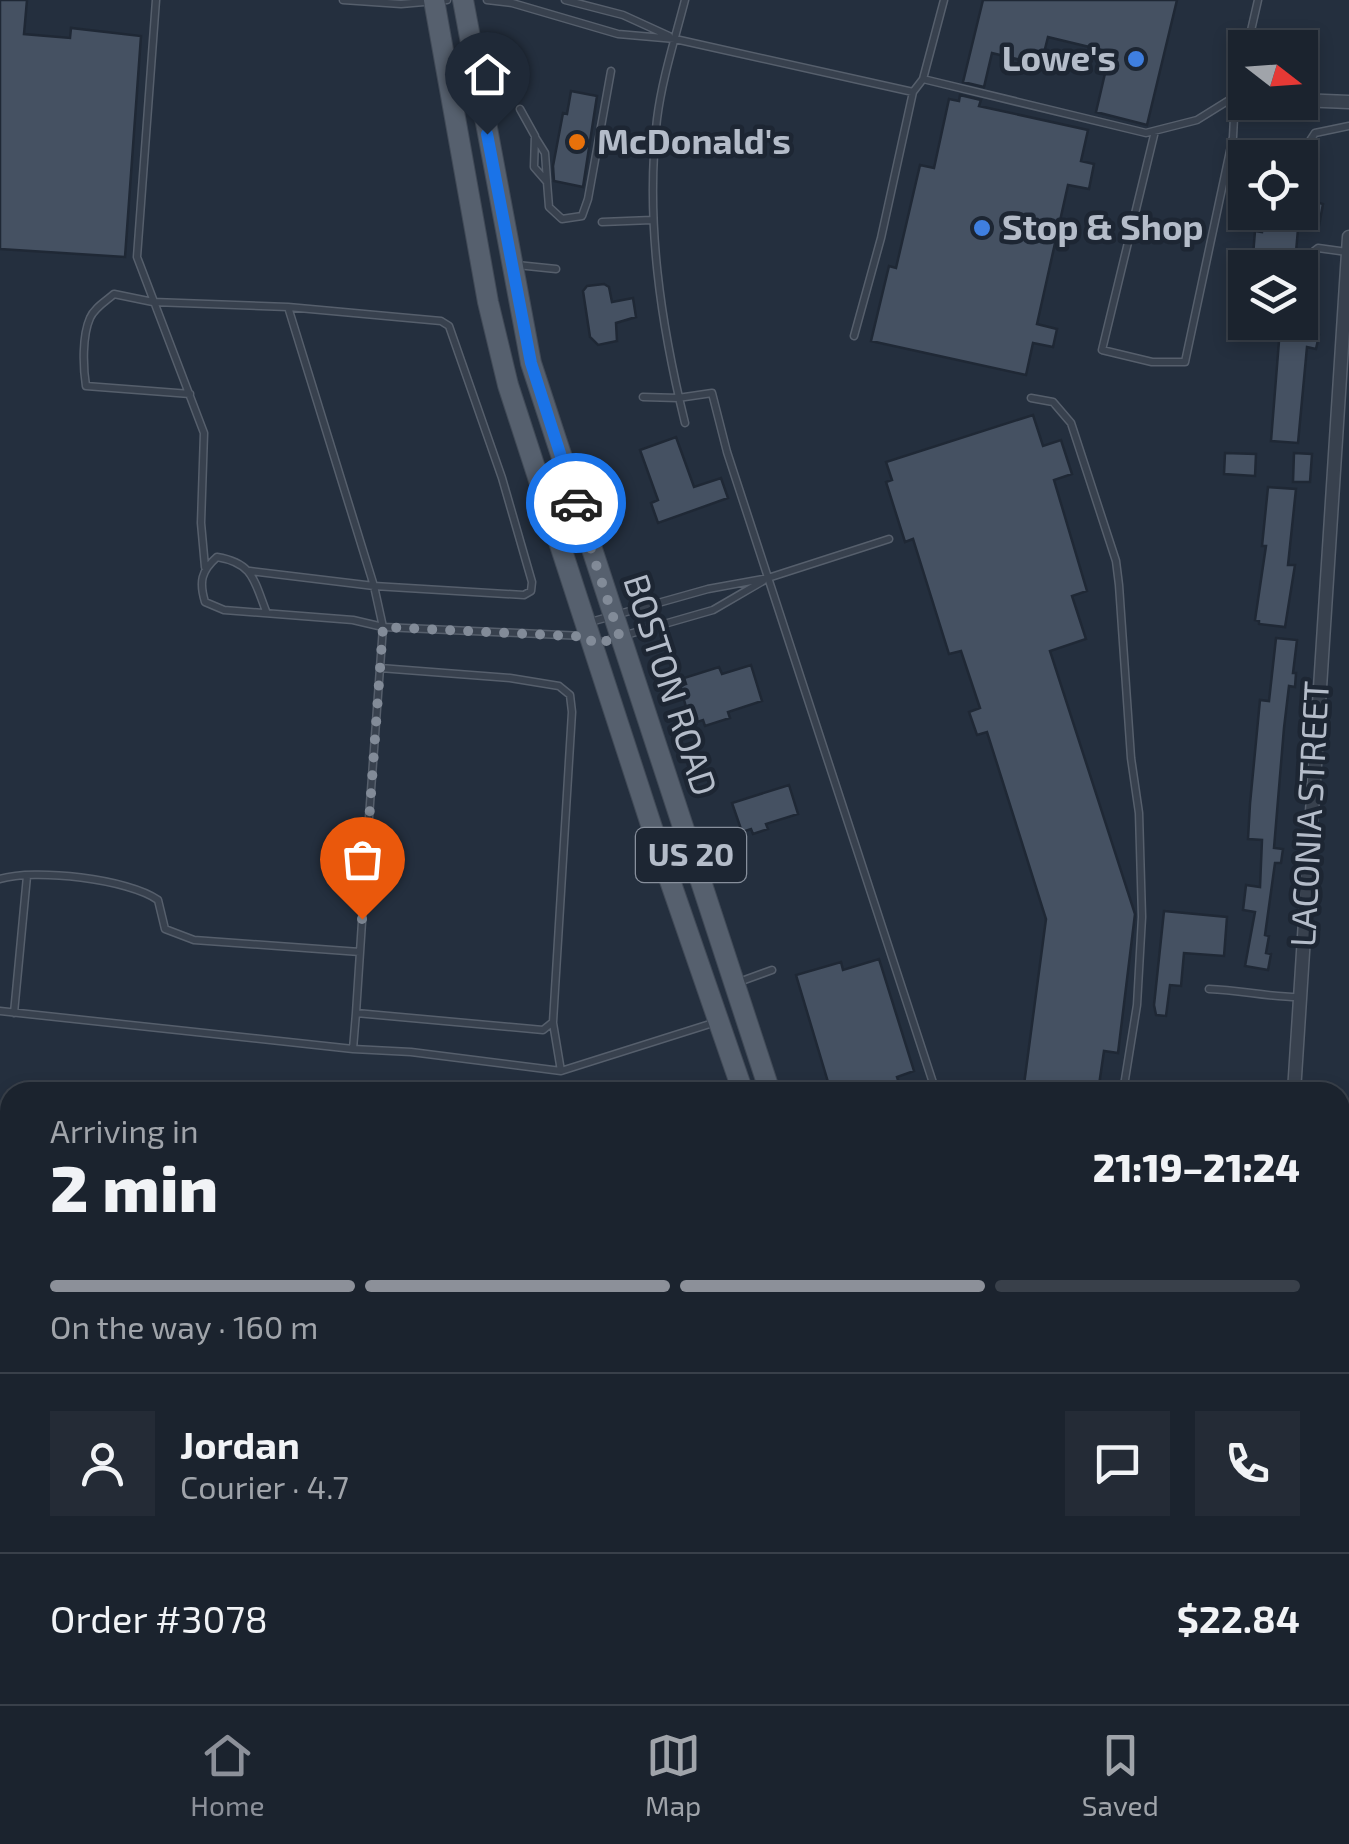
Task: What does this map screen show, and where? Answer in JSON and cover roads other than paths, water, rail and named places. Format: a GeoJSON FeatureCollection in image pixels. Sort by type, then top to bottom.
{"type":"FeatureCollection","features":[{"type":"Feature","properties":{"kind":"main road","name":"BOSTON ROAD"},"geometry":{"type":"LineString","coordinates":[[463,0],[531,363],[767,1082]]}},
{"type":"Feature","properties":{"kind":"main road","name":"BOSTON ROAD"},"geometry":{"type":"LineString","coordinates":[[438,1],[500,358],[739,1082]]}},
{"type":"Feature","properties":{"kind":"street"},"geometry":{"type":"LineString","coordinates":[[1318,101],[1349,102]]}},
{"type":"Feature","properties":{"kind":"street","name":"LACONIA STREET"},"geometry":{"type":"LineString","coordinates":[[1295,1082],[1349,237]]}},
{"type":"Feature","properties":{"kind":"lane"},"geometry":{"type":"LineString","coordinates":[[156,0],[137,258],[204,433],[201,524],[205,567],[200,584],[204,602],[224,610],[353,620],[383,627],[620,638],[713,610],[768,578]]}},
{"type":"Feature","properties":{"kind":"lane"},"geometry":{"type":"LineString","coordinates":[[343,0],[400,4],[438,1]]}},
{"type":"Feature","properties":{"kind":"lane"},"geometry":{"type":"LineString","coordinates":[[488,0],[512,3],[618,34],[675,39],[913,92]]}},
{"type":"Feature","properties":{"kind":"lane"},"geometry":{"type":"LineString","coordinates":[[564,0],[623,16],[675,39]]}},
{"type":"Feature","properties":{"kind":"lane"},"geometry":{"type":"LineString","coordinates":[[684,423],[669,358],[652,220],[657,118],[685,0]]}},
{"type":"Feature","properties":{"kind":"lane"},"geometry":{"type":"LineString","coordinates":[[854,336],[913,92],[923,80],[944,0]]}},
{"type":"Feature","properties":{"kind":"lane"},"geometry":{"type":"LineString","coordinates":[[1251,30],[1258,0]]}},
{"type":"Feature","properties":{"kind":"lane"},"geometry":{"type":"LineString","coordinates":[[520,110],[535,136],[534,168],[547,182],[549,207],[554,214],[572,220],[582,216],[611,70]]}},
{"type":"Feature","properties":{"kind":"lane"},"geometry":{"type":"LineString","coordinates":[[923,80],[1146,133],[1197,120],[1228,103]]}},
{"type":"Feature","properties":{"kind":"lane"},"geometry":{"type":"LineString","coordinates":[[1156,131],[1102,350],[1152,362],[1186,362],[1236,120]]}},
{"type":"Feature","properties":{"kind":"lane"},"geometry":{"type":"LineString","coordinates":[[1311,140],[1316,133],[1349,126]]}},
{"type":"Feature","properties":{"kind":"lane"},"geometry":{"type":"LineString","coordinates":[[602,222],[652,220]]}},
{"type":"Feature","properties":{"kind":"lane"},"geometry":{"type":"LineString","coordinates":[[1316,250],[1348,252]]}},
{"type":"Feature","properties":{"kind":"lane"},"geometry":{"type":"LineString","coordinates":[[511,264],[556,269]]}},
{"type":"Feature","properties":{"kind":"lane"},"geometry":{"type":"LineString","coordinates":[[190,394],[86,386],[88,322],[92,312],[114,294],[153,302],[288,307],[441,321],[449,326],[502,478],[532,582],[531,591],[524,594],[374,586],[250,571],[234,560],[217,557],[205,567]]}},
{"type":"Feature","properties":{"kind":"lane"},"geometry":{"type":"LineString","coordinates":[[288,307],[374,586],[383,627],[353,1049]]}},
{"type":"Feature","properties":{"kind":"lane"},"geometry":{"type":"LineString","coordinates":[[643,397],[678,398],[712,393],[727,452],[933,1082]]}},
{"type":"Feature","properties":{"kind":"lane"},"geometry":{"type":"LineString","coordinates":[[1031,398],[1052,402],[1071,423],[1116,560],[1139,813],[1142,918],[1137,1005],[1125,1082]]}},
{"type":"Feature","properties":{"kind":"lane"},"geometry":{"type":"LineString","coordinates":[[589,635],[613,617],[708,589],[768,578],[889,539]]}},
{"type":"Feature","properties":{"kind":"lane"},"geometry":{"type":"LineString","coordinates":[[250,571],[266,611]]}},
{"type":"Feature","properties":{"kind":"lane"},"geometry":{"type":"LineString","coordinates":[[380,668],[510,678],[559,686],[570,695],[553,1022],[561,1070]]}},
{"type":"Feature","properties":{"kind":"lane"},"geometry":{"type":"LineString","coordinates":[[14,1013],[27,876]]}},
{"type":"Feature","properties":{"kind":"lane"},"geometry":{"type":"LineString","coordinates":[[0,879],[76,877],[142,888],[158,900],[165,929],[194,940],[360,952]]}},
{"type":"Feature","properties":{"kind":"lane"},"geometry":{"type":"LineString","coordinates":[[733,984],[772,970]]}},
{"type":"Feature","properties":{"kind":"lane"},"geometry":{"type":"LineString","coordinates":[[1209,989],[1247,990],[1259,998],[1300,997]]}},
{"type":"Feature","properties":{"kind":"lane"},"geometry":{"type":"LineString","coordinates":[[0,1011],[561,1070],[718,1021]]}},
{"type":"Feature","properties":{"kind":"lane"},"geometry":{"type":"LineString","coordinates":[[356,1013],[543,1030],[553,1022]]}},
{"type":"Feature","properties":{"kind":"place","name":"Lowe's"},"geometry":{"type":"Point","coordinates":[1136,59]}},
{"type":"Feature","properties":{"kind":"place","name":"McDonald's"},"geometry":{"type":"Point","coordinates":[577,142]}},
{"type":"Feature","properties":{"kind":"place","name":"Stop & Shop"},"geometry":{"type":"Point","coordinates":[982,228]}}]}
